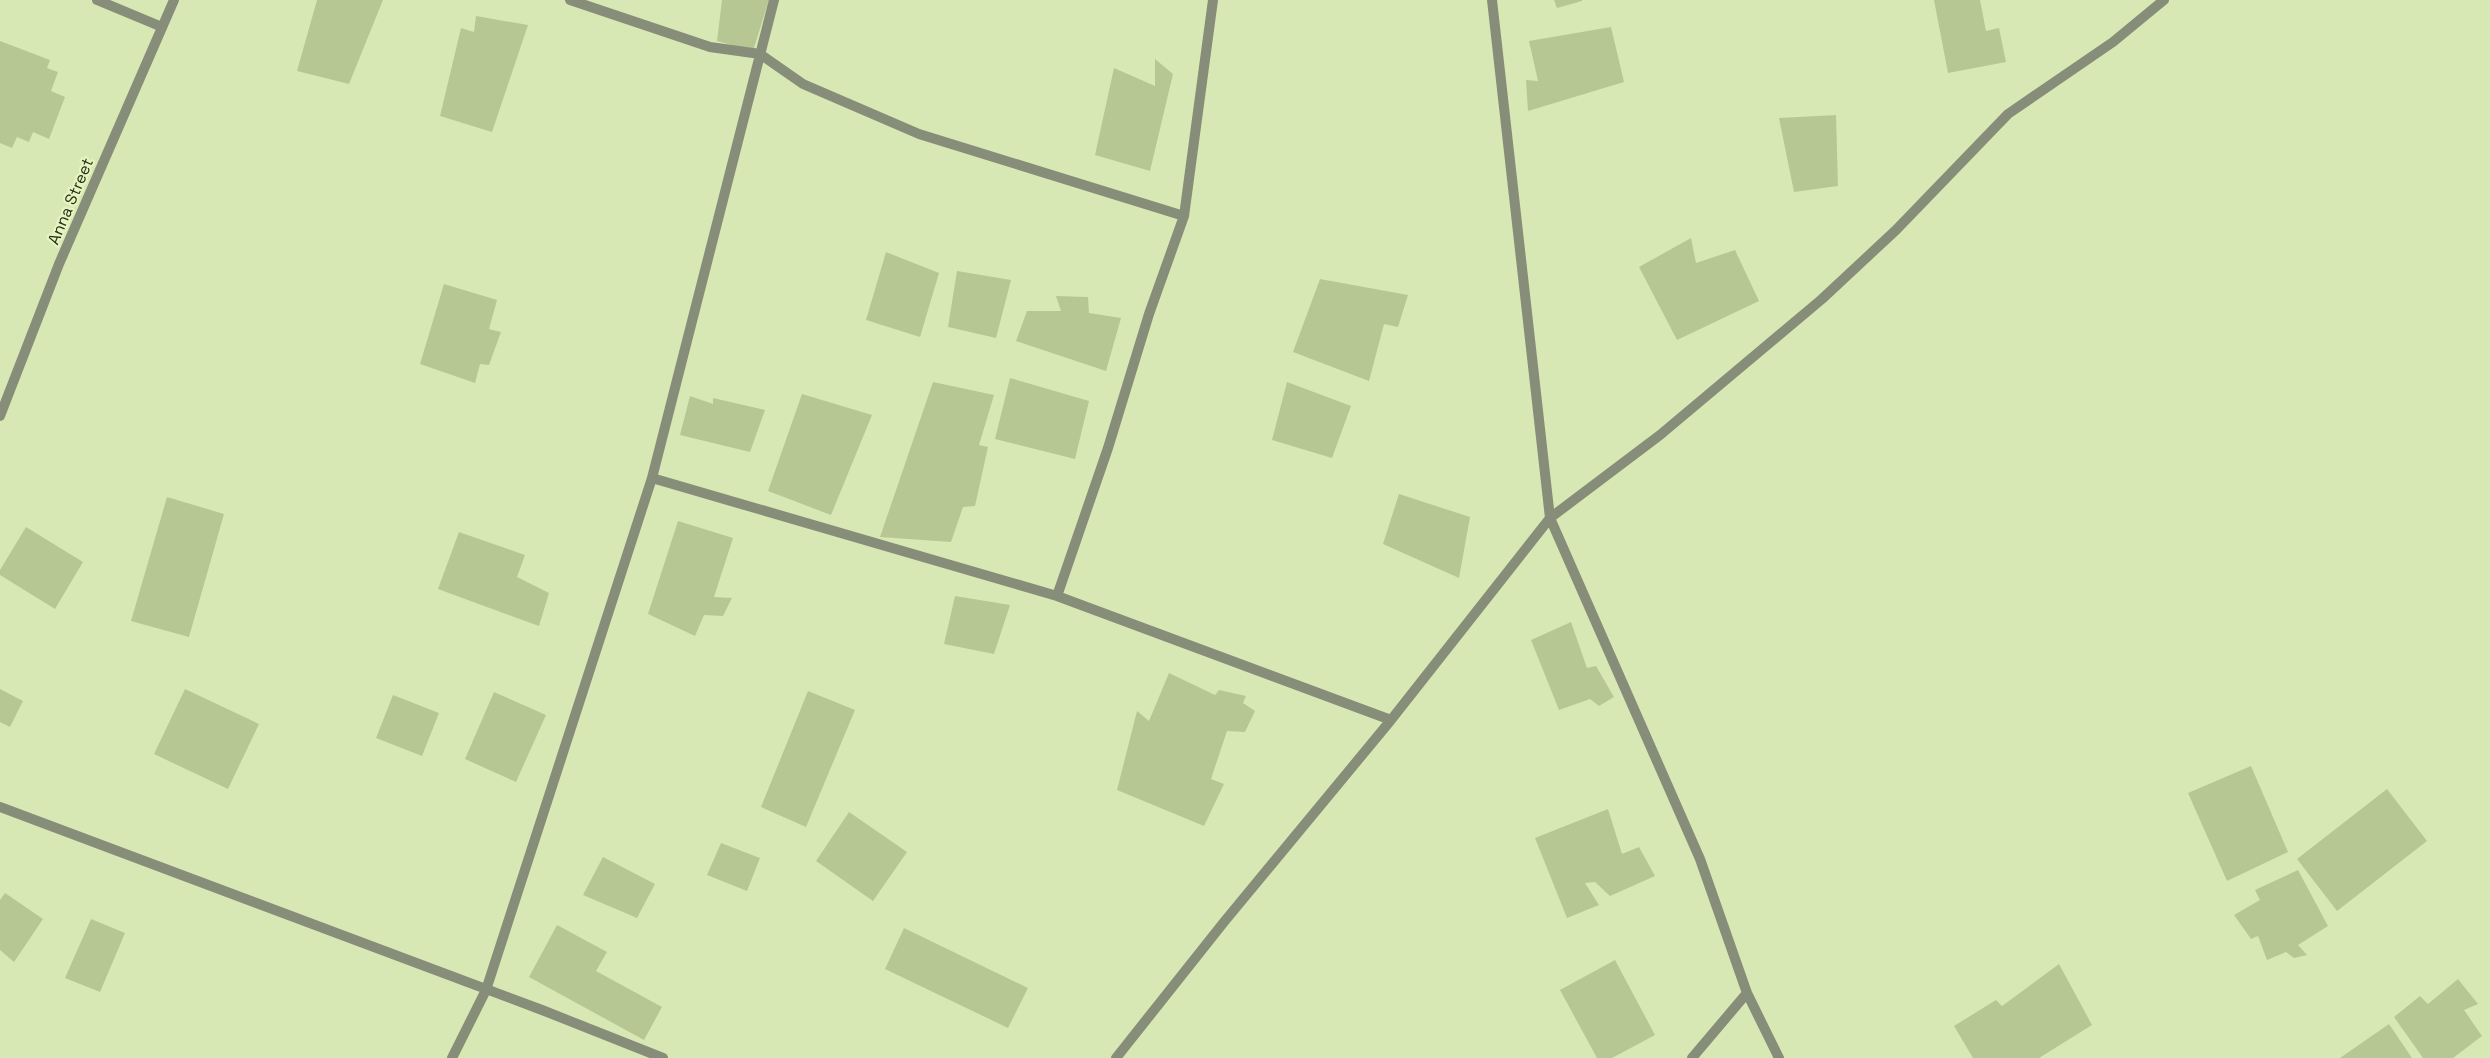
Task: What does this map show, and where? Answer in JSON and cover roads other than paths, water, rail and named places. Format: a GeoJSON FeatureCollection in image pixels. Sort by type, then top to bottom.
{"type":"FeatureCollection","features":[{"type":"Feature","properties":{"kind":"street"},"geometry":{"type":"LineString","coordinates":[[97,0],[162,27]]}},
{"type":"Feature","properties":{"kind":"street","name":"Anna Street"},"geometry":{"type":"LineString","coordinates":[[0,416],[59,264],[174,0]]}},
{"type":"Feature","properties":{"kind":"street"},"geometry":{"type":"LineString","coordinates":[[570,0],[710,47],[760,54],[803,84],[919,134],[1184,216]]}},
{"type":"Feature","properties":{"kind":"street"},"geometry":{"type":"LineString","coordinates":[[452,1058],[486,990],[652,478],[774,0]]}},
{"type":"Feature","properties":{"kind":"street"},"geometry":{"type":"LineString","coordinates":[[1057,596],[1108,448],[1149,314],[1184,216],[1213,0]]}},
{"type":"Feature","properties":{"kind":"street"},"geometry":{"type":"LineString","coordinates":[[1492,0],[1550,518],[1700,859],[1747,993],[1779,1058]]}},
{"type":"Feature","properties":{"kind":"street"},"geometry":{"type":"LineString","coordinates":[[1116,1058],[1224,922],[1391,720],[1550,518],[1660,435],[1822,299],[1896,230],[2008,114],[2113,42],[2164,0]]}},
{"type":"Feature","properties":{"kind":"street"},"geometry":{"type":"LineString","coordinates":[[652,478],[1057,596],[1391,720]]}},
{"type":"Feature","properties":{"kind":"street"},"geometry":{"type":"LineString","coordinates":[[0,807],[663,1058]]}},
{"type":"Feature","properties":{"kind":"street"},"geometry":{"type":"LineString","coordinates":[[1692,1058],[1747,993]]}}]}
